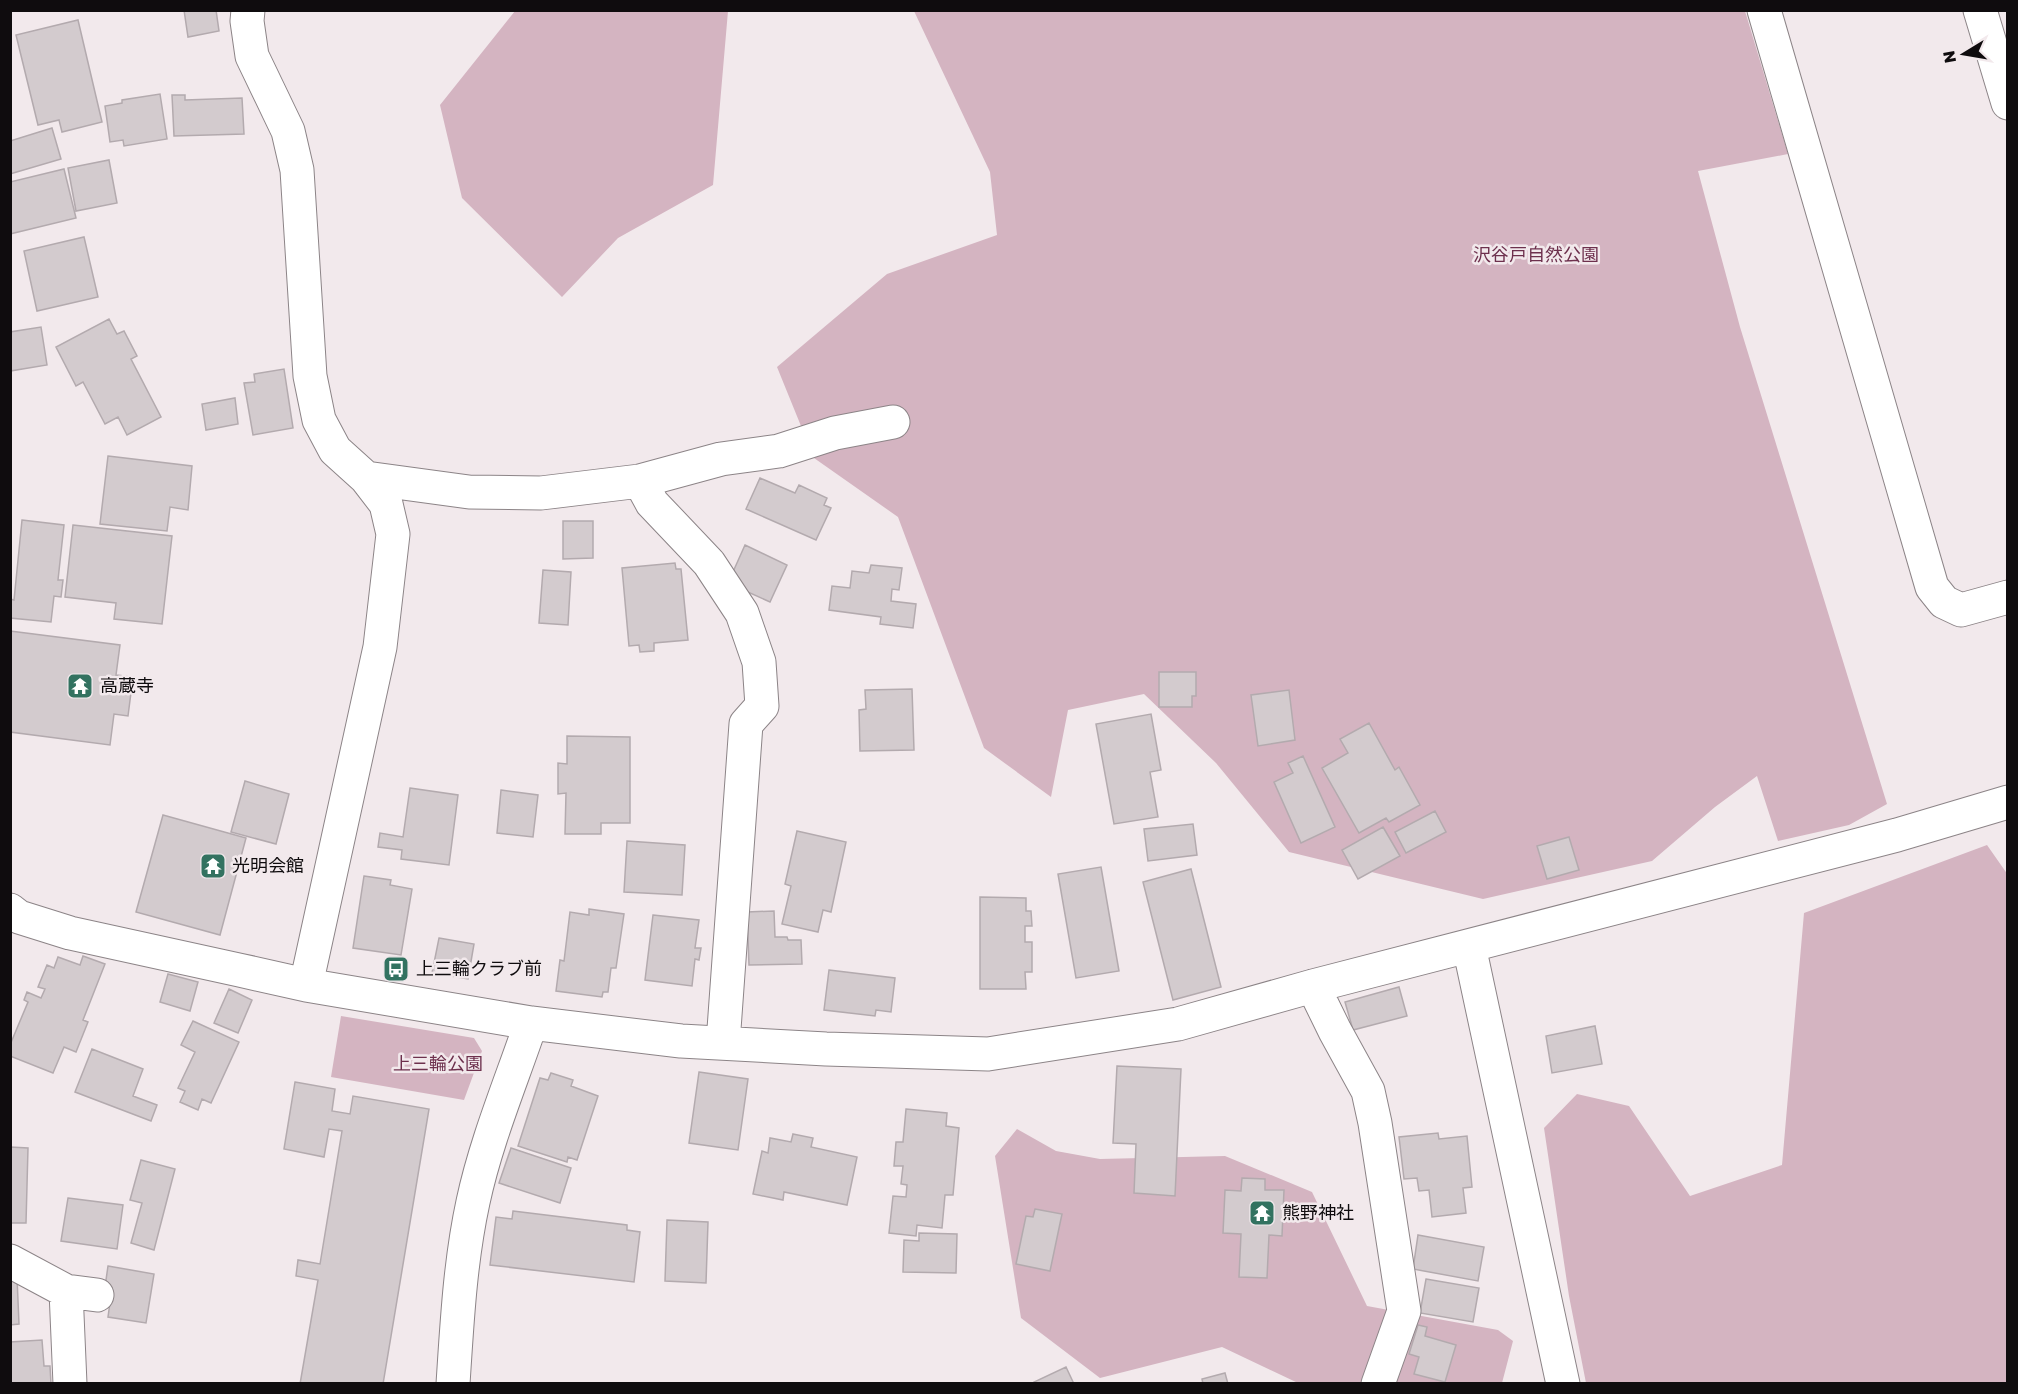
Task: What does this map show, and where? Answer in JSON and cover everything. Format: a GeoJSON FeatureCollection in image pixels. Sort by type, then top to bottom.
{"type":"FeatureCollection","features":[{"type":"Feature","properties":{"kind":"street"},"geometry":{"type":"LineString","coordinates":[[248,10],[247,21],[252,56],[288,131],[297,170],[310,376],[319,420],[335,450],[366,478],[386,504],[393,534],[380,647],[306,985]]}},
{"type":"Feature","properties":{"kind":"street"},"geometry":{"type":"LineString","coordinates":[[1764,10],[1932,587],[1944,602],[1961,610],[2007,597]]}},
{"type":"Feature","properties":{"kind":"street"},"geometry":{"type":"LineString","coordinates":[[1980,10],[2007,103]]}},
{"type":"Feature","properties":{"kind":"street"},"geometry":{"type":"LineString","coordinates":[[366,478],[469,492],[541,493],[640,480],[721,459],[779,451],[835,433],[893,422]]}},
{"type":"Feature","properties":{"kind":"street"},"geometry":{"type":"LineString","coordinates":[[640,480],[651,503],[709,563],[742,614],[759,662],[762,706],[746,724],[723,1043]]}},
{"type":"Feature","properties":{"kind":"street"},"geometry":{"type":"LineString","coordinates":[[13,923],[70,933],[306,985],[531,1023],[681,1041],[826,1049],[988,1054],[1178,1024],[1313,986],[1897,835],[2007,802]]}},
{"type":"Feature","properties":{"kind":"street"},"geometry":{"type":"LineString","coordinates":[[1469,946],[1563,1383]]}},
{"type":"Feature","properties":{"kind":"street"},"geometry":{"type":"LineString","coordinates":[[1313,986],[1368,1091],[1375,1124],[1404,1311],[1378,1383]]}},
{"type":"Feature","properties":{"kind":"street"},"geometry":{"type":"LineString","coordinates":[[453,1383],[461,1267],[473,1201],[486,1154],[531,1023]]}},
{"type":"Feature","properties":{"kind":"street"},"geometry":{"type":"LineString","coordinates":[[10,1261],[81,1293],[70,1383]]}},
{"type":"Feature","properties":{"kind":"green space"},"geometry":{"type":"Polygon","coordinates":[[[515,11],[728,11],[713,185],[618,238],[562,297],[462,198],[440,105],[515,11]]]}},
{"type":"Feature","properties":{"kind":"green space","name":"沢谷戸自然公園"},"geometry":{"type":"Polygon","coordinates":[[[914,11],[1745,11],[1788,154],[1698,171],[1740,327],[1887,804],[1849,825],[1778,841],[1757,776],[1715,807],[1652,861],[1483,899],[1289,852],[1216,763],[1144,694],[1068,710],[1051,797],[984,748],[898,517],[814,458],[777,367],[887,274],[997,235],[990,172],[914,11]]]}},
{"type":"Feature","properties":{"kind":"green space"},"geometry":{"type":"Polygon","coordinates":[[[1987,845],[2008,875],[2007,1383],[1586,1383],[1569,1296],[1544,1128],[1577,1094],[1629,1106],[1690,1196],[1782,1165],[1804,913],[1987,845]]]}},
{"type":"Feature","properties":{"kind":"green space","name":"上三輪公園"},"geometry":{"type":"Polygon","coordinates":[[[341,1016],[474,1038],[482,1051],[464,1100],[331,1077],[341,1016]]]}},
{"type":"Feature","properties":{"kind":"green space"},"geometry":{"type":"Polygon","coordinates":[[[1017,1129],[1056,1151],[1100,1159],[1225,1156],[1312,1192],[1367,1306],[1498,1330],[1513,1341],[1502,1383],[1298,1383],[1222,1347],[1100,1378],[1021,1318],[995,1156],[1017,1129]]]}},
{"type":"Feature","properties":{"kind":"building"},"geometry":{"type":"Polygon","coordinates":[[[184,10],[216,10],[219,31],[188,37],[184,10]]]}},
{"type":"Feature","properties":{"kind":"building"},"geometry":{"type":"Polygon","coordinates":[[[78,20],[102,122],[62,132],[59,120],[38,125],[16,35],[78,20]]]}},
{"type":"Feature","properties":{"kind":"building"},"geometry":{"type":"Polygon","coordinates":[[[160,94],[167,139],[124,146],[123,140],[110,142],[105,106],[122,103],[122,100],[160,94]]]}},
{"type":"Feature","properties":{"kind":"building"},"geometry":{"type":"Polygon","coordinates":[[[172,95],[185,95],[185,100],[242,98],[244,134],[174,136],[172,95]]]}},
{"type":"Feature","properties":{"kind":"building"},"geometry":{"type":"Polygon","coordinates":[[[52,128],[61,159],[10,174],[10,141],[52,128]]]}},
{"type":"Feature","properties":{"kind":"building"},"geometry":{"type":"Polygon","coordinates":[[[109,160],[117,203],[76,211],[68,168],[109,160]]]}},
{"type":"Feature","properties":{"kind":"building"},"geometry":{"type":"Polygon","coordinates":[[[64,169],[76,218],[10,234],[10,182],[64,169]]]}},
{"type":"Feature","properties":{"kind":"building"},"geometry":{"type":"Polygon","coordinates":[[[84,237],[98,297],[37,311],[24,251],[84,237]]]}},
{"type":"Feature","properties":{"kind":"building"},"geometry":{"type":"Polygon","coordinates":[[[109,319],[117,334],[124,331],[137,356],[131,359],[161,417],[127,435],[118,417],[105,424],[83,382],[76,386],[56,347],[109,319]]]}},
{"type":"Feature","properties":{"kind":"building"},"geometry":{"type":"Polygon","coordinates":[[[41,327],[47,365],[10,371],[10,332],[41,327]]]}},
{"type":"Feature","properties":{"kind":"building"},"geometry":{"type":"Polygon","coordinates":[[[284,369],[293,428],[253,435],[244,383],[255,382],[254,374],[284,369]]]}},
{"type":"Feature","properties":{"kind":"building"},"geometry":{"type":"Polygon","coordinates":[[[235,398],[238,424],[206,430],[202,404],[235,398]]]}},
{"type":"Feature","properties":{"kind":"building"},"geometry":{"type":"Polygon","coordinates":[[[108,456],[192,466],[188,510],[170,507],[167,531],[100,524],[108,456]]]}},
{"type":"Feature","properties":{"kind":"building"},"geometry":{"type":"Polygon","coordinates":[[[760,478],[795,493],[799,485],[827,498],[824,505],[831,508],[816,540],[746,509],[760,478]]]}},
{"type":"Feature","properties":{"kind":"building"},"geometry":{"type":"Polygon","coordinates":[[[22,520],[64,525],[58,580],[63,580],[61,597],[54,596],[51,622],[10,618],[10,599],[14,600],[22,520]]]}},
{"type":"Feature","properties":{"kind":"building"},"geometry":{"type":"Polygon","coordinates":[[[563,521],[593,521],[593,558],[563,559],[563,521]]]}},
{"type":"Feature","properties":{"kind":"building"},"geometry":{"type":"Polygon","coordinates":[[[73,525],[172,536],[162,624],[114,619],[116,603],[65,597],[73,525]]]}},
{"type":"Feature","properties":{"kind":"building"},"geometry":{"type":"Polygon","coordinates":[[[745,545],[787,565],[770,602],[728,583],[745,545]]]}},
{"type":"Feature","properties":{"kind":"building"},"geometry":{"type":"Polygon","coordinates":[[[675,563],[676,569],[681,569],[688,640],[654,643],[654,651],[640,652],[639,645],[629,646],[622,568],[675,563]]]}},
{"type":"Feature","properties":{"kind":"building"},"geometry":{"type":"Polygon","coordinates":[[[871,565],[902,568],[899,590],[892,589],[891,601],[916,604],[913,628],[880,624],[881,617],[829,610],[832,586],[850,588],[852,571],[869,573],[871,565]]]}},
{"type":"Feature","properties":{"kind":"building"},"geometry":{"type":"Polygon","coordinates":[[[543,570],[571,572],[568,625],[539,623],[543,570]]]}},
{"type":"Feature","properties":{"kind":"building"},"geometry":{"type":"Polygon","coordinates":[[[10,631],[120,645],[116,675],[133,677],[128,716],[114,714],[110,745],[10,732],[10,631]]]}},
{"type":"Feature","properties":{"kind":"building"},"geometry":{"type":"Polygon","coordinates":[[[1159,672],[1196,672],[1196,696],[1192,696],[1192,707],[1159,707],[1159,672]]]}},
{"type":"Feature","properties":{"kind":"building"},"geometry":{"type":"Polygon","coordinates":[[[912,689],[914,750],[860,751],[859,710],[866,709],[865,690],[912,689]]]}},
{"type":"Feature","properties":{"kind":"building"},"geometry":{"type":"Polygon","coordinates":[[[1289,690],[1295,740],[1258,746],[1251,695],[1289,690]]]}},
{"type":"Feature","properties":{"kind":"building"},"geometry":{"type":"Polygon","coordinates":[[[1151,714],[1161,770],[1150,772],[1158,817],[1114,824],[1096,724],[1151,714]]]}},
{"type":"Feature","properties":{"kind":"building"},"geometry":{"type":"Polygon","coordinates":[[[1369,723],[1395,770],[1399,767],[1420,805],[1389,822],[1386,818],[1359,833],[1322,768],[1348,753],[1340,739],[1369,723]]]}},
{"type":"Feature","properties":{"kind":"building"},"geometry":{"type":"Polygon","coordinates":[[[567,736],[630,737],[630,823],[601,823],[601,834],[565,834],[566,793],[558,794],[558,763],[567,764],[567,736]]]}},
{"type":"Feature","properties":{"kind":"building"},"geometry":{"type":"Polygon","coordinates":[[[1303,756],[1335,827],[1301,843],[1274,782],[1293,773],[1288,763],[1303,756]]]}},
{"type":"Feature","properties":{"kind":"building"},"geometry":{"type":"Polygon","coordinates":[[[245,781],[289,794],[276,844],[231,832],[245,781]]]}},
{"type":"Feature","properties":{"kind":"building"},"geometry":{"type":"Polygon","coordinates":[[[410,788],[458,795],[449,865],[401,859],[402,850],[378,847],[380,833],[403,837],[410,788]]]}},
{"type":"Feature","properties":{"kind":"building"},"geometry":{"type":"Polygon","coordinates":[[[501,790],[538,795],[533,837],[497,833],[501,790]]]}},
{"type":"Feature","properties":{"kind":"building"},"geometry":{"type":"Polygon","coordinates":[[[1435,811],[1446,832],[1406,853],[1395,832],[1435,811]]]}},
{"type":"Feature","properties":{"kind":"building"},"geometry":{"type":"Polygon","coordinates":[[[163,815],[246,838],[220,935],[136,912],[163,815]]]}},
{"type":"Feature","properties":{"kind":"building"},"geometry":{"type":"Polygon","coordinates":[[[1193,824],[1197,855],[1148,861],[1144,829],[1193,824]]]}},
{"type":"Feature","properties":{"kind":"building"},"geometry":{"type":"Polygon","coordinates":[[[1383,827],[1400,856],[1358,879],[1342,850],[1383,827]]]}},
{"type":"Feature","properties":{"kind":"building"},"geometry":{"type":"Polygon","coordinates":[[[797,831],[846,842],[831,912],[823,910],[818,932],[782,924],[791,886],[785,884],[797,831]]]}},
{"type":"Feature","properties":{"kind":"building"},"geometry":{"type":"Polygon","coordinates":[[[1569,837],[1579,870],[1547,879],[1537,846],[1569,837]]]}},
{"type":"Feature","properties":{"kind":"building"},"geometry":{"type":"Polygon","coordinates":[[[627,841],[685,845],[682,895],[624,892],[627,841]]]}},
{"type":"Feature","properties":{"kind":"building"},"geometry":{"type":"Polygon","coordinates":[[[1101,867],[1119,971],[1076,978],[1058,874],[1101,867]]]}},
{"type":"Feature","properties":{"kind":"building"},"geometry":{"type":"Polygon","coordinates":[[[1191,869],[1221,987],[1173,1000],[1143,882],[1191,869]]]}},
{"type":"Feature","properties":{"kind":"building"},"geometry":{"type":"Polygon","coordinates":[[[364,876],[391,880],[390,885],[412,889],[401,955],[353,948],[364,876]]]}},
{"type":"Feature","properties":{"kind":"building"},"geometry":{"type":"Polygon","coordinates":[[[980,897],[1026,898],[1026,911],[1031,911],[1032,926],[1025,926],[1025,942],[1032,942],[1032,972],[1025,972],[1026,989],[980,989],[980,897]]]}},
{"type":"Feature","properties":{"kind":"building"},"geometry":{"type":"Polygon","coordinates":[[[589,909],[624,914],[616,968],[611,968],[608,992],[603,992],[602,997],[556,991],[560,960],[564,961],[570,912],[589,915],[589,909]]]}},
{"type":"Feature","properties":{"kind":"building"},"geometry":{"type":"Polygon","coordinates":[[[774,911],[775,937],[801,940],[802,964],[749,965],[747,912],[774,911]]]}},
{"type":"Feature","properties":{"kind":"building"},"geometry":{"type":"Polygon","coordinates":[[[653,915],[699,920],[695,948],[701,948],[699,960],[695,959],[692,986],[645,980],[653,915]]]}},
{"type":"Feature","properties":{"kind":"building"},"geometry":{"type":"Polygon","coordinates":[[[439,938],[474,944],[468,979],[432,973],[439,938]]]}},
{"type":"Feature","properties":{"kind":"building"},"geometry":{"type":"Polygon","coordinates":[[[83,956],[105,964],[83,1020],[88,1022],[76,1052],[64,1047],[53,1073],[10,1056],[10,1045],[28,1002],[24,1000],[27,992],[41,998],[45,989],[38,987],[47,965],[54,968],[58,957],[80,965],[83,956]]]}},
{"type":"Feature","properties":{"kind":"building"},"geometry":{"type":"Polygon","coordinates":[[[829,970],[895,978],[891,1012],[876,1010],[875,1016],[824,1010],[829,970]]]}},
{"type":"Feature","properties":{"kind":"building"},"geometry":{"type":"Polygon","coordinates":[[[168,974],[198,982],[190,1011],[160,1002],[168,974]]]}},
{"type":"Feature","properties":{"kind":"building"},"geometry":{"type":"Polygon","coordinates":[[[1399,987],[1407,1016],[1353,1030],[1345,1002],[1399,987]]]}},
{"type":"Feature","properties":{"kind":"building"},"geometry":{"type":"Polygon","coordinates":[[[229,989],[252,1000],[238,1033],[214,1023],[229,989]]]}},
{"type":"Feature","properties":{"kind":"building"},"geometry":{"type":"Polygon","coordinates":[[[193,1021],[239,1042],[211,1103],[202,1099],[198,1110],[180,1102],[185,1091],[178,1088],[195,1052],[181,1045],[193,1021]]]}},
{"type":"Feature","properties":{"kind":"building"},"geometry":{"type":"Polygon","coordinates":[[[1595,1026],[1602,1064],[1552,1073],[1546,1036],[1595,1026]]]}},
{"type":"Feature","properties":{"kind":"building"},"geometry":{"type":"Polygon","coordinates":[[[92,1049],[143,1069],[133,1096],[157,1105],[151,1121],[75,1092],[92,1049]]]}},
{"type":"Feature","properties":{"kind":"building"},"geometry":{"type":"Polygon","coordinates":[[[1117,1066],[1181,1069],[1175,1196],[1134,1193],[1136,1144],[1113,1143],[1117,1066]]]}},
{"type":"Feature","properties":{"kind":"building"},"geometry":{"type":"Polygon","coordinates":[[[699,1072],[748,1079],[738,1150],[689,1143],[699,1072]]]}},
{"type":"Feature","properties":{"kind":"building"},"geometry":{"type":"Polygon","coordinates":[[[551,1073],[573,1080],[571,1086],[598,1096],[577,1160],[568,1157],[567,1162],[518,1146],[540,1078],[548,1080],[551,1073]]]}},
{"type":"Feature","properties":{"kind":"building"},"geometry":{"type":"Polygon","coordinates":[[[295,1082],[335,1089],[332,1111],[350,1114],[353,1096],[429,1109],[383,1384],[300,1384],[318,1280],[296,1276],[298,1260],[320,1264],[342,1131],[329,1129],[324,1157],[284,1149],[295,1082]]]}},
{"type":"Feature","properties":{"kind":"building"},"geometry":{"type":"Polygon","coordinates":[[[906,1109],[947,1113],[946,1126],[959,1128],[953,1195],[945,1195],[942,1228],[917,1225],[916,1236],[889,1233],[893,1196],[906,1197],[907,1185],[901,1184],[903,1166],[894,1166],[896,1142],[903,1142],[906,1109]]]}},
{"type":"Feature","properties":{"kind":"building"},"geometry":{"type":"Polygon","coordinates":[[[1438,1133],[1439,1139],[1467,1136],[1472,1187],[1463,1188],[1466,1213],[1432,1217],[1429,1190],[1419,1191],[1417,1178],[1404,1179],[1399,1137],[1438,1133]]]}},
{"type":"Feature","properties":{"kind":"building"},"geometry":{"type":"Polygon","coordinates":[[[793,1134],[813,1138],[811,1147],[857,1157],[847,1205],[784,1192],[783,1200],[753,1194],[762,1151],[768,1153],[770,1138],[791,1142],[793,1134]]]}},
{"type":"Feature","properties":{"kind":"building"},"geometry":{"type":"Polygon","coordinates":[[[10,1147],[28,1148],[26,1223],[10,1223],[10,1147]]]}},
{"type":"Feature","properties":{"kind":"building"},"geometry":{"type":"Polygon","coordinates":[[[511,1148],[571,1168],[560,1203],[499,1183],[511,1148]]]}},
{"type":"Feature","properties":{"kind":"building"},"geometry":{"type":"Polygon","coordinates":[[[141,1160],[175,1169],[154,1250],[131,1243],[142,1203],[130,1200],[141,1160]]]}},
{"type":"Feature","properties":{"kind":"building"},"geometry":{"type":"Polygon","coordinates":[[[1242,1178],[1265,1179],[1265,1190],[1284,1190],[1282,1236],[1269,1235],[1267,1278],[1239,1277],[1241,1234],[1223,1233],[1225,1190],[1241,1191],[1242,1178]]]}},
{"type":"Feature","properties":{"kind":"building"},"geometry":{"type":"Polygon","coordinates":[[[68,1198],[123,1205],[117,1249],[61,1241],[68,1198]]]}},
{"type":"Feature","properties":{"kind":"building"},"geometry":{"type":"Polygon","coordinates":[[[1035,1209],[1062,1214],[1050,1271],[1016,1264],[1026,1216],[1033,1217],[1035,1209]]]}},
{"type":"Feature","properties":{"kind":"building"},"geometry":{"type":"Polygon","coordinates":[[[513,1211],[627,1225],[627,1230],[640,1232],[634,1282],[490,1265],[496,1217],[512,1219],[513,1211]]]}},
{"type":"Feature","properties":{"kind":"building"},"geometry":{"type":"Polygon","coordinates":[[[667,1220],[708,1222],[706,1283],[665,1281],[667,1220]]]}},
{"type":"Feature","properties":{"kind":"building"},"geometry":{"type":"Polygon","coordinates":[[[919,1233],[957,1234],[956,1273],[903,1272],[904,1240],[919,1241],[919,1233]]]}},
{"type":"Feature","properties":{"kind":"building"},"geometry":{"type":"Polygon","coordinates":[[[1418,1235],[1484,1247],[1478,1281],[1413,1269],[1418,1235]]]}},
{"type":"Feature","properties":{"kind":"building"},"geometry":{"type":"Polygon","coordinates":[[[108,1266],[154,1274],[146,1323],[108,1317],[112,1288],[105,1287],[108,1266]]]}},
{"type":"Feature","properties":{"kind":"building"},"geometry":{"type":"Polygon","coordinates":[[[10,1277],[17,1277],[19,1324],[10,1325],[10,1277]]]}},
{"type":"Feature","properties":{"kind":"building"},"geometry":{"type":"Polygon","coordinates":[[[1426,1279],[1479,1288],[1473,1322],[1420,1313],[1426,1279]]]}},
{"type":"Feature","properties":{"kind":"building"},"geometry":{"type":"Polygon","coordinates":[[[1418,1325],[1427,1327],[1425,1336],[1456,1345],[1445,1382],[1414,1374],[1419,1357],[1409,1354],[1418,1325]]]}},
{"type":"Feature","properties":{"kind":"building"},"geometry":{"type":"Polygon","coordinates":[[[42,1340],[44,1366],[50,1366],[51,1384],[10,1384],[10,1342],[42,1340]]]}},
{"type":"Feature","properties":{"kind":"building"},"geometry":{"type":"Polygon","coordinates":[[[1066,1367],[1074,1384],[1035,1384],[1034,1382],[1066,1367]]]}},
{"type":"Feature","properties":{"kind":"building"},"geometry":{"type":"Polygon","coordinates":[[[1225,1373],[1228,1384],[1203,1384],[1202,1379],[1225,1373]]]}},
{"type":"Feature","properties":{"kind":"place","name":"高蔵寺"},"geometry":{"type":"Point","coordinates":[80,686]}},
{"type":"Feature","properties":{"kind":"place","name":"光明会館"},"geometry":{"type":"Point","coordinates":[213,866]}},
{"type":"Feature","properties":{"kind":"place","name":"上三輪クラブ前"},"geometry":{"type":"Point","coordinates":[396,969]}},
{"type":"Feature","properties":{"kind":"place","name":"熊野神社"},"geometry":{"type":"Point","coordinates":[1262,1213]}}]}
